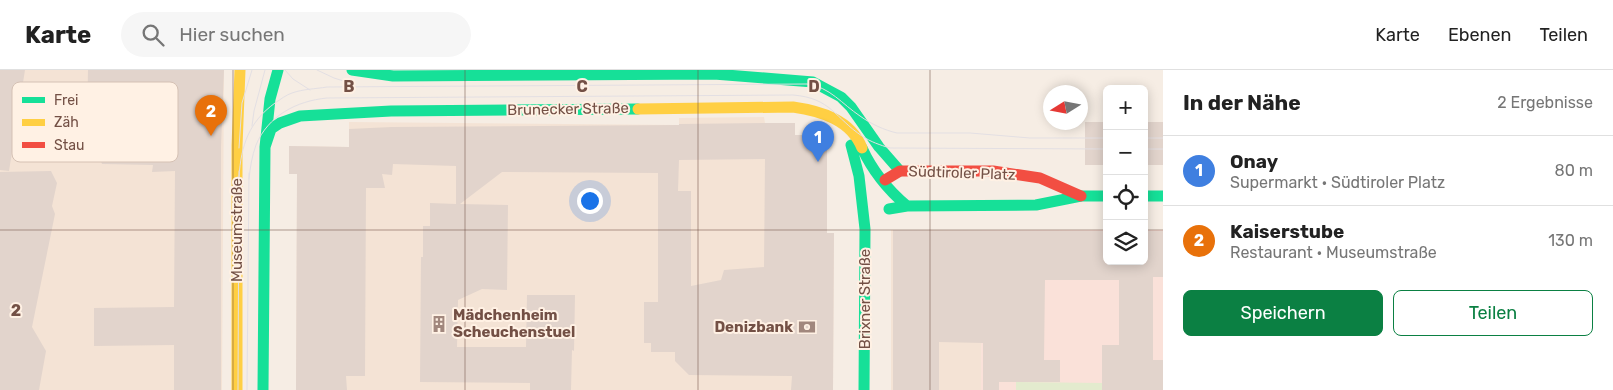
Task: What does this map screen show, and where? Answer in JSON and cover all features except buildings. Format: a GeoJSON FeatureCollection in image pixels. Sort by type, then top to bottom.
{"type":"FeatureCollection","features":[{"type":"Feature","properties":{"kind":"street","name":"Museumstraße"},"geometry":{"type":"LineString","coordinates":[[237,390],[240,70]]}},
{"type":"Feature","properties":{"kind":"street","name":"Museumstraße"},"geometry":{"type":"LineString","coordinates":[[263,390],[264,147],[270,99],[278,70]]}},
{"type":"Feature","properties":{"kind":"street","name":"Südtiroler Platz"},"geometry":{"type":"LineString","coordinates":[[352,70],[393,76],[714,74],[813,82],[841,97],[851,107],[879,148],[900,171]]}},
{"type":"Feature","properties":{"kind":"street"},"geometry":{"type":"LineString","coordinates":[[261,84],[270,99]]}},
{"type":"Feature","properties":{"kind":"street","name":"Brunecker Straße"},"geometry":{"type":"LineString","coordinates":[[270,99],[283,109],[300,116]]}},
{"type":"Feature","properties":{"kind":"street","name":"Brunecker Straße"},"geometry":{"type":"LineString","coordinates":[[264,147],[271,129],[280,123],[300,116],[391,111],[776,106],[805,108],[834,118]]}},
{"type":"Feature","properties":{"kind":"street"},"geometry":{"type":"LineString","coordinates":[[834,118],[844,130],[854,154],[872,211]]}},
{"type":"Feature","properties":{"kind":"street","name":"Südtiroler Platz"},"geometry":{"type":"LineString","coordinates":[[834,118],[850,129],[882,182],[893,196],[908,206]]}},
{"type":"Feature","properties":{"kind":"street","name":"Südtiroler Platz"},"geometry":{"type":"LineString","coordinates":[[865,229],[872,211],[868,197],[882,182],[900,171],[1012,173],[1040,178],[1081,196]]}},
{"type":"Feature","properties":{"kind":"street","name":"Südtiroler Platz"},"geometry":{"type":"LineString","coordinates":[[872,211],[908,206],[1036,205],[1081,196],[1103,196]]}},
{"type":"Feature","properties":{"kind":"street"},"geometry":{"type":"LineString","coordinates":[[1148,196],[1163,196]]}},
{"type":"Feature","properties":{"kind":"street","name":"Brixner Straße"},"geometry":{"type":"LineString","coordinates":[[864,390],[865,229]]}},
{"type":"Feature","properties":{"kind":"shaded area"},"geometry":{"type":"Polygon","coordinates":[[[0,70],[224,70],[222,390],[0,390],[0,70]]]}},
{"type":"Feature","properties":{"kind":"shaded area"},"geometry":{"type":"Polygon","coordinates":[[[764,117],[765,123],[795,123],[795,135],[817,135],[817,146],[827,146],[827,233],[834,233],[833,390],[296,390],[297,191],[305,173],[289,174],[289,146],[349,147],[349,122],[679,125],[679,118],[764,117]]]}},
{"type":"Feature","properties":{"kind":"shaded area"},"geometry":{"type":"Polygon","coordinates":[[[891,230],[982,230],[981,390],[891,390],[891,230]]]}},
{"type":"Feature","properties":{"kind":"shaded area"},"geometry":{"type":"Polygon","coordinates":[[[982,230],[1103,230],[1103,265],[1148,265],[1148,230],[1163,230],[1163,390],[981,390],[982,230]]]}},
{"type":"Feature","properties":{"kind":"green space"},"geometry":{"type":"Polygon","coordinates":[[[1016,382],[1102,383],[1102,390],[1016,390],[1016,382]]]}},
{"type":"Feature","properties":{"kind":"tram line"},"geometry":{"type":"LineString","coordinates":[[239,148],[242,103],[252,70]]}},
{"type":"Feature","properties":{"kind":"tram line"},"geometry":{"type":"LineString","coordinates":[[252,126],[265,70]]}},
{"type":"Feature","properties":{"kind":"tram line"},"geometry":{"type":"LineString","coordinates":[[285,70],[293,79],[310,90]]}},
{"type":"Feature","properties":{"kind":"tram line"},"geometry":{"type":"LineString","coordinates":[[317,70],[353,84]]}},
{"type":"Feature","properties":{"kind":"tram line"},"geometry":{"type":"LineString","coordinates":[[239,177],[244,145],[248,135],[266,110],[290,94],[327,87],[807,84],[829,92],[873,124],[897,133],[970,133],[1030,138],[1103,138]]}},
{"type":"Feature","properties":{"kind":"tram line"},"geometry":{"type":"LineString","coordinates":[[249,179],[256,145],[268,126],[284,112],[294,107],[327,98],[793,95],[816,100],[832,110],[862,136],[890,148],[1103,149]]}},
{"type":"Feature","properties":{"kind":"tram line"},"geometry":{"type":"LineString","coordinates":[[1148,138],[1163,138]]}},
{"type":"Feature","properties":{"kind":"tram line"},"geometry":{"type":"LineString","coordinates":[[1148,149],[1163,149]]}},
{"type":"Feature","properties":{"kind":"tram line"},"geometry":{"type":"LineString","coordinates":[[238,390],[239,171]]}},
{"type":"Feature","properties":{"kind":"tram line"},"geometry":{"type":"LineString","coordinates":[[247,390],[249,173]]}},
{"type":"Feature","properties":{"kind":"traffic: fast"},"geometry":{"type":"LineString","coordinates":[[263,390],[265,147],[270,99],[278,70]]}},
{"type":"Feature","properties":{"kind":"traffic: fast"},"geometry":{"type":"LineString","coordinates":[[352,70],[393,76],[714,74],[813,82],[841,97],[851,107],[879,147],[900,171]]}},
{"type":"Feature","properties":{"kind":"traffic: fast"},"geometry":{"type":"LineString","coordinates":[[265,147],[271,129],[280,123],[300,116],[391,111],[638,109]]}},
{"type":"Feature","properties":{"kind":"traffic: fast"},"geometry":{"type":"LineString","coordinates":[[851,145],[859,176],[865,229],[864,390]]}},
{"type":"Feature","properties":{"kind":"traffic: fast"},"geometry":{"type":"LineString","coordinates":[[862,148],[881,179],[907,206]]}},
{"type":"Feature","properties":{"kind":"traffic: fast"},"geometry":{"type":"LineString","coordinates":[[889,209],[907,206],[1036,205],[1081,196],[1103,196]]}},
{"type":"Feature","properties":{"kind":"traffic: fast"},"geometry":{"type":"LineString","coordinates":[[1148,196],[1163,196]]}},
{"type":"Feature","properties":{"kind":"traffic: slow"},"geometry":{"type":"LineString","coordinates":[[237,390],[237,146],[240,70]]}},
{"type":"Feature","properties":{"kind":"traffic: slow"},"geometry":{"type":"LineString","coordinates":[[638,109],[793,107],[814,111],[834,118],[851,130],[862,148]]}},
{"type":"Feature","properties":{"kind":"traffic: jam"},"geometry":{"type":"LineString","coordinates":[[885,180],[900,171],[993,171],[1040,178],[1081,196]]}},
{"type":"Feature","properties":{"kind":"place","name":"Kaiserstube"},"geometry":{"type":"Point","coordinates":[211,136]}},
{"type":"Feature","properties":{"kind":"place","name":"Onay"},"geometry":{"type":"Point","coordinates":[818,162]}},
{"type":"Feature","properties":{"kind":"place","name":"Mädchenheim Scheuchenstuel"},"geometry":{"type":"Point","coordinates":[439,324]}},
{"type":"Feature","properties":{"kind":"place","name":"Denizbank"},"geometry":{"type":"Point","coordinates":[807,327]}}]}
